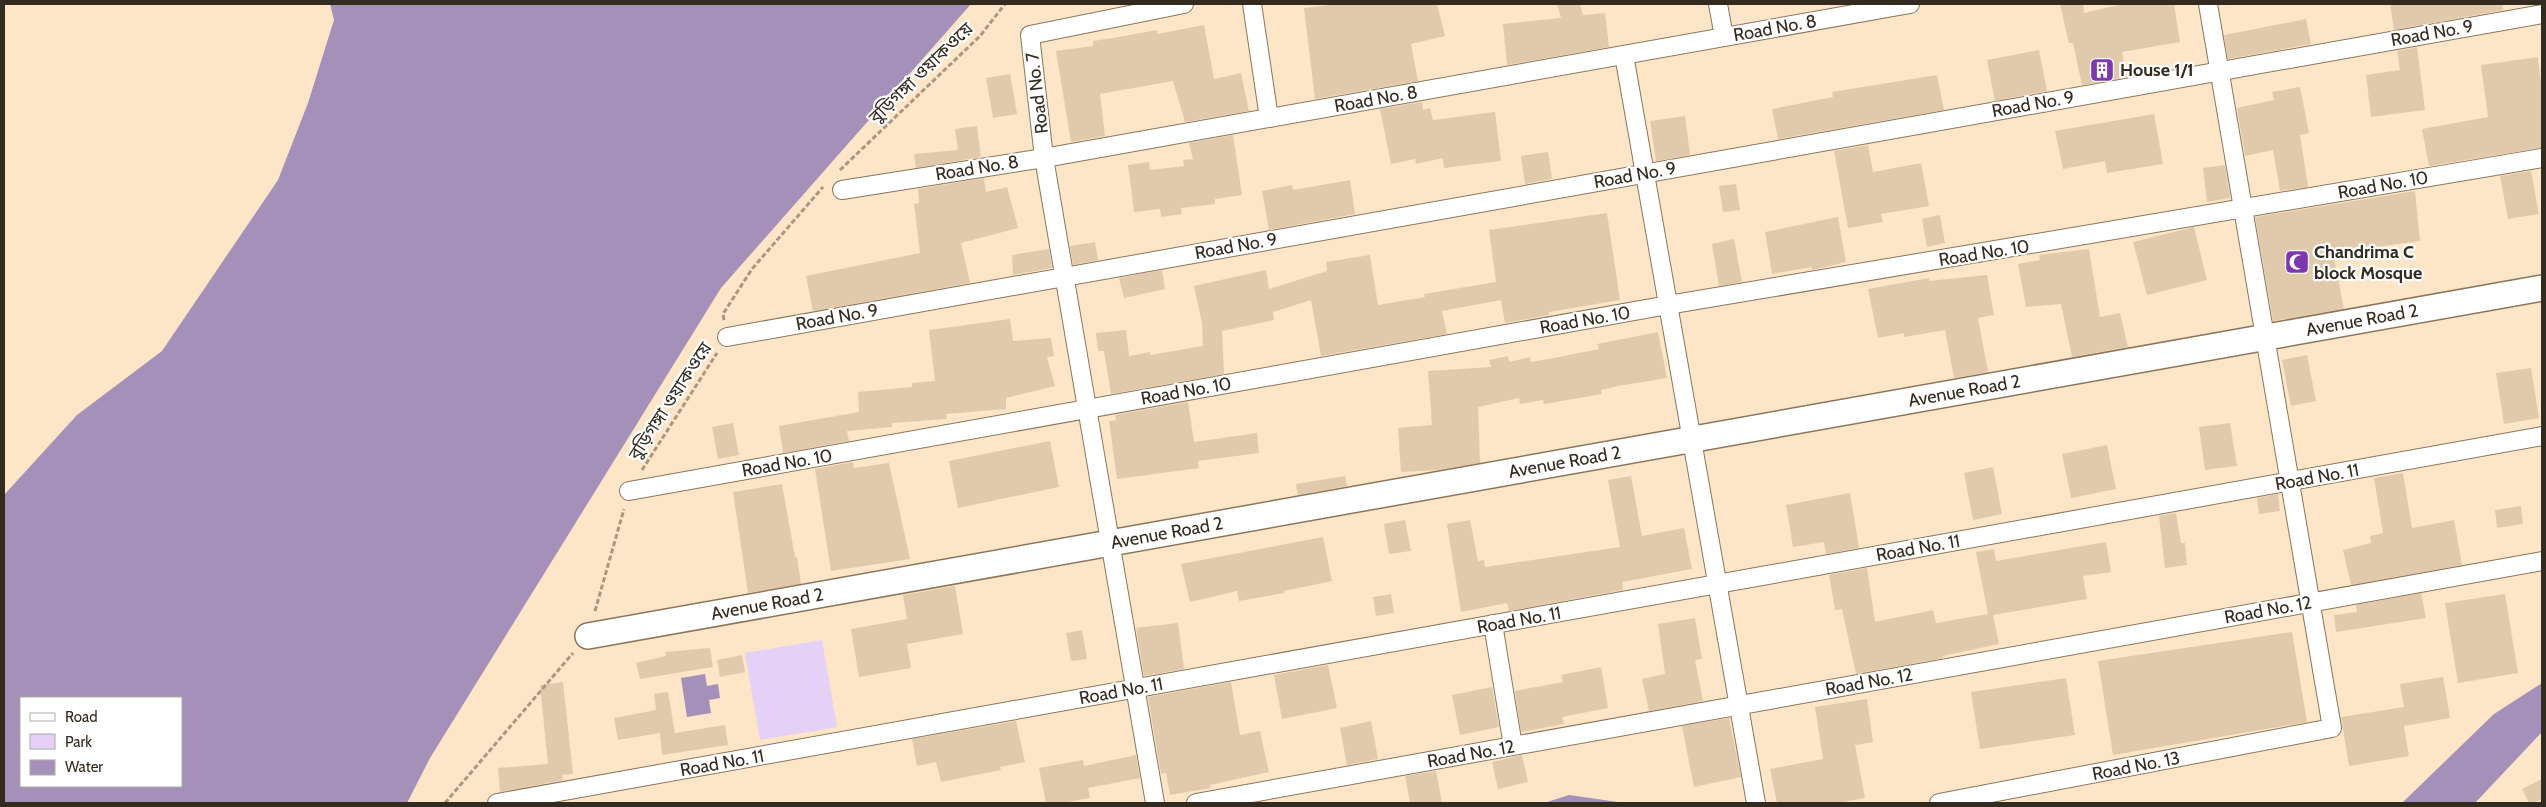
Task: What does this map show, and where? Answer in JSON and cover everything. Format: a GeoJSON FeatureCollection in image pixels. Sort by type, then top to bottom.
{"type":"FeatureCollection","features":[{"type":"Feature","properties":{"kind":"street","name":"Road No. 7"},"geometry":{"type":"LineString","coordinates":[[1044,158],[1030,34],[1184,4]]}},
{"type":"Feature","properties":{"kind":"street"},"geometry":{"type":"LineString","coordinates":[[1252,4],[1269,118]]}},
{"type":"Feature","properties":{"kind":"street"},"geometry":{"type":"LineString","coordinates":[[1718,4],[1724,37]]}},
{"type":"Feature","properties":{"kind":"street","name":"Road No. 8"},"geometry":{"type":"LineString","coordinates":[[834,184],[1044,158],[1910,4]]}},
{"type":"Feature","properties":{"kind":"street"},"geometry":{"type":"LineString","coordinates":[[2208,4],[2310,603]]}},
{"type":"Feature","properties":{"kind":"street","name":"Road No. 9"},"geometry":{"type":"LineString","coordinates":[[727,337],[2542,14]]}},
{"type":"Feature","properties":{"kind":"street"},"geometry":{"type":"LineString","coordinates":[[1624,54],[1756,803]]}},
{"type":"Feature","properties":{"kind":"street"},"geometry":{"type":"LineString","coordinates":[[1044,158],[1155,803]]}},
{"type":"Feature","properties":{"kind":"street","name":"Road No. 10"},"geometry":{"type":"LineString","coordinates":[[629,491],[1668,305],[2542,158]]}},
{"type":"Feature","properties":{"kind":"street","name":"Avenue Road 2"},"geometry":{"type":"LineString","coordinates":[[588,636],[2542,288]]}},
{"type":"Feature","properties":{"kind":"street","name":"Road No. 11"},"geometry":{"type":"LineString","coordinates":[[497,803],[2542,436]]}},
{"type":"Feature","properties":{"kind":"street","name":"Road No. 12"},"geometry":{"type":"LineString","coordinates":[[1196,803],[2542,561]]}},
{"type":"Feature","properties":{"kind":"street","name":"Road No. 13"},"geometry":{"type":"LineString","coordinates":[[1939,803],[2332,728],[2310,603]]}},
{"type":"Feature","properties":{"kind":"street"},"geometry":{"type":"LineString","coordinates":[[1493,624],[1513,746]]}},
{"type":"Feature","properties":{"kind":"path","name":"বুড়িগঙ্গা ওয়াকওয়ে"},"geometry":{"type":"LineString","coordinates":[[445,803],[588,636],[629,491],[727,337],[723,314],[752,269],[980,36],[1005,4]]}},
{"type":"Feature","properties":{"kind":"green space"},"geometry":{"type":"Polygon","coordinates":[[[822,640],[837,727],[760,740],[745,653],[822,640]]]}},
{"type":"Feature","properties":{"kind":"water"},"geometry":{"type":"Polygon","coordinates":[[[330,4],[971,4],[721,288],[430,758],[407,803],[4,803],[4,495],[77,415],[162,351],[278,180],[308,103],[334,20],[330,4]]]}},
{"type":"Feature","properties":{"kind":"water"},"geometry":{"type":"Polygon","coordinates":[[[705,674],[707,686],[718,684],[720,698],[709,700],[711,713],[687,717],[681,678],[705,674]]]}},
{"type":"Feature","properties":{"kind":"water"},"geometry":{"type":"Polygon","coordinates":[[[2542,683],[2542,732],[2475,803],[2402,803],[2494,714],[2542,683]]]}},
{"type":"Feature","properties":{"kind":"water"},"geometry":{"type":"Polygon","coordinates":[[[1569,795],[1625,803],[1544,803],[1569,795]]]}},
{"type":"Feature","properties":{"kind":"building"},"geometry":{"type":"Polygon","coordinates":[[[1338,4],[1437,4],[1445,36],[1411,44],[1418,81],[1315,99],[1304,8],[1338,4]]]}},
{"type":"Feature","properties":{"kind":"building"},"geometry":{"type":"Polygon","coordinates":[[[1557,4],[1580,4],[1583,15],[1605,13],[1609,47],[1507,65],[1503,24],[1561,18],[1557,4]]]}},
{"type":"Feature","properties":{"kind":"building"},"geometry":{"type":"Polygon","coordinates":[[[2060,4],[2083,4],[2084,13],[2122,4],[2174,4],[2180,42],[2122,52],[2127,77],[2082,85],[2073,43],[2069,43],[2060,4]]]}},
{"type":"Feature","properties":{"kind":"building"},"geometry":{"type":"Polygon","coordinates":[[[2390,4],[2502,4],[2503,10],[2394,30],[2390,4]]]}},
{"type":"Feature","properties":{"kind":"building"},"geometry":{"type":"Polygon","coordinates":[[[2306,19],[2311,44],[2228,59],[2224,35],[2306,19]]]}},
{"type":"Feature","properties":{"kind":"building"},"geometry":{"type":"Polygon","coordinates":[[[1204,25],[1214,79],[1241,73],[1249,111],[1185,122],[1173,81],[1100,94],[1105,136],[1071,142],[1056,51],[1093,46],[1093,41],[1157,30],[1157,34],[1204,25]]]}},
{"type":"Feature","properties":{"kind":"building"},"geometry":{"type":"Polygon","coordinates":[[[2417,47],[2425,110],[2371,117],[2366,75],[2400,70],[2397,51],[2417,47]]]}},
{"type":"Feature","properties":{"kind":"building"},"geometry":{"type":"Polygon","coordinates":[[[2039,50],[2047,91],[1995,101],[1987,60],[2039,50]]]}},
{"type":"Feature","properties":{"kind":"building"},"geometry":{"type":"Polygon","coordinates":[[[2538,57],[2542,91],[2542,148],[2429,166],[2422,129],[2488,117],[2481,65],[2538,57]]]}},
{"type":"Feature","properties":{"kind":"building"},"geometry":{"type":"Polygon","coordinates":[[[1010,74],[1017,114],[993,118],[986,78],[1010,74]]]}},
{"type":"Feature","properties":{"kind":"building"},"geometry":{"type":"Polygon","coordinates":[[[1937,75],[1944,110],[1778,139],[1772,109],[1833,97],[1832,92],[1937,75]]]}},
{"type":"Feature","properties":{"kind":"building"},"geometry":{"type":"Polygon","coordinates":[[[2300,87],[2309,133],[2300,135],[2308,187],[2280,191],[2273,150],[2245,156],[2237,108],[2274,100],[2272,92],[2300,87]]]}},
{"type":"Feature","properties":{"kind":"building"},"geometry":{"type":"Polygon","coordinates":[[[1422,102],[1423,110],[1430,108],[1433,120],[1495,112],[1501,161],[1444,168],[1443,158],[1416,164],[1415,159],[1391,164],[1380,109],[1422,102]]]}},
{"type":"Feature","properties":{"kind":"building"},"geometry":{"type":"Polygon","coordinates":[[[2154,114],[2163,164],[2107,173],[2105,161],[2063,169],[2055,131],[2154,114]]]}},
{"type":"Feature","properties":{"kind":"building"},"geometry":{"type":"Polygon","coordinates":[[[1685,116],[1690,155],[1656,161],[1650,121],[1685,116]]]}},
{"type":"Feature","properties":{"kind":"building"},"geometry":{"type":"Polygon","coordinates":[[[977,126],[981,157],[916,168],[914,154],[958,150],[955,129],[977,126]]]}},
{"type":"Feature","properties":{"kind":"building"},"geometry":{"type":"Polygon","coordinates":[[[1233,135],[1242,195],[1215,199],[1215,204],[1181,208],[1182,214],[1161,217],[1160,209],[1134,212],[1128,165],[1149,162],[1150,170],[1184,166],[1183,160],[1193,159],[1189,143],[1233,135]]]}},
{"type":"Feature","properties":{"kind":"building"},"geometry":{"type":"Polygon","coordinates":[[[1868,145],[1873,172],[1921,163],[1929,206],[1881,214],[1883,222],[1848,228],[1834,151],[1868,145]]]}},
{"type":"Feature","properties":{"kind":"building"},"geometry":{"type":"Polygon","coordinates":[[[1548,152],[1552,179],[1525,184],[1521,156],[1548,152]]]}},
{"type":"Feature","properties":{"kind":"building"},"geometry":{"type":"Polygon","coordinates":[[[2225,165],[2230,198],[2207,202],[2203,168],[2225,165]]]}},
{"type":"Feature","properties":{"kind":"building"},"geometry":{"type":"Polygon","coordinates":[[[2531,171],[2539,214],[2508,219],[2500,176],[2531,171]]]}},
{"type":"Feature","properties":{"kind":"building"},"geometry":{"type":"Polygon","coordinates":[[[984,178],[986,192],[1007,187],[1018,228],[961,243],[970,283],[813,311],[806,276],[920,253],[914,204],[919,203],[918,189],[984,178]]]}},
{"type":"Feature","properties":{"kind":"building"},"geometry":{"type":"Polygon","coordinates":[[[1350,180],[1355,214],[1269,230],[1262,191],[1292,185],[1293,190],[1350,180]]]}},
{"type":"Feature","properties":{"kind":"building"},"geometry":{"type":"Polygon","coordinates":[[[1736,184],[1740,210],[1723,212],[1719,186],[1736,184]]]}},
{"type":"Feature","properties":{"kind":"building","name":"Chandrima C block Mosque"},"geometry":{"type":"Polygon","coordinates":[[[2415,191],[2420,241],[2333,253],[2344,309],[2273,321],[2255,217],[2415,191]]]}},
{"type":"Feature","properties":{"kind":"building"},"geometry":{"type":"Polygon","coordinates":[[[1607,213],[1620,300],[1549,312],[1549,315],[1505,323],[1501,300],[1442,311],[1447,334],[1321,356],[1311,300],[1273,312],[1274,320],[1222,331],[1224,374],[1111,394],[1104,351],[1098,351],[1096,333],[1126,330],[1129,356],[1150,352],[1150,355],[1203,346],[1202,323],[1194,286],[1266,270],[1269,289],[1327,271],[1326,262],[1370,255],[1378,305],[1425,297],[1424,294],[1496,282],[1489,230],[1607,213]]]}},
{"type":"Feature","properties":{"kind":"building"},"geometry":{"type":"Polygon","coordinates":[[[1940,215],[1945,243],[1927,247],[1922,219],[1940,215]]]}},
{"type":"Feature","properties":{"kind":"building"},"geometry":{"type":"Polygon","coordinates":[[[1838,217],[1846,262],[1812,270],[1811,267],[1772,274],[1765,232],[1838,217]]]}},
{"type":"Feature","properties":{"kind":"building"},"geometry":{"type":"Polygon","coordinates":[[[2194,227],[2207,280],[2147,295],[2133,242],[2194,227]]]}},
{"type":"Feature","properties":{"kind":"building"},"geometry":{"type":"Polygon","coordinates":[[[1734,239],[1742,282],[1719,286],[1712,244],[1734,239]]]}},
{"type":"Feature","properties":{"kind":"building"},"geometry":{"type":"Polygon","coordinates":[[[1095,242],[1098,260],[1073,265],[1070,246],[1095,242]]]}},
{"type":"Feature","properties":{"kind":"building"},"geometry":{"type":"Polygon","coordinates":[[[1049,249],[1052,268],[1013,275],[1012,255],[1049,249]]]}},
{"type":"Feature","properties":{"kind":"building"},"geometry":{"type":"Polygon","coordinates":[[[2089,249],[2100,317],[2120,313],[2128,347],[2072,357],[2061,304],[2026,307],[2018,264],[2040,260],[2039,255],[2089,249]]]}},
{"type":"Feature","properties":{"kind":"building"},"geometry":{"type":"Polygon","coordinates":[[[1162,270],[1165,289],[1124,298],[1119,278],[1162,270]]]}},
{"type":"Feature","properties":{"kind":"building"},"geometry":{"type":"Polygon","coordinates":[[[1987,275],[1994,315],[1978,318],[1988,372],[1954,378],[1945,330],[1904,337],[1904,333],[1878,338],[1868,289],[1929,278],[1929,281],[1987,275]]]}},
{"type":"Feature","properties":{"kind":"building"},"geometry":{"type":"Polygon","coordinates":[[[1010,319],[1013,341],[1051,338],[1054,356],[1047,357],[1055,386],[1006,398],[1006,409],[946,414],[947,419],[892,423],[892,427],[847,431],[849,441],[783,453],[779,426],[859,412],[858,392],[912,387],[912,383],[935,381],[929,330],[1010,319]]]}},
{"type":"Feature","properties":{"kind":"building"},"geometry":{"type":"Polygon","coordinates":[[[1658,332],[1667,378],[1618,386],[1601,390],[1602,394],[1544,404],[1543,400],[1520,404],[1519,398],[1478,407],[1480,463],[1440,470],[1401,472],[1398,428],[1432,425],[1428,371],[1491,367],[1489,360],[1508,356],[1509,362],[1530,357],[1531,362],[1599,349],[1597,344],[1658,332]]]}},
{"type":"Feature","properties":{"kind":"building"},"geometry":{"type":"Polygon","coordinates":[[[2307,355],[2316,401],[2291,406],[2282,360],[2307,355]]]}},
{"type":"Feature","properties":{"kind":"building"},"geometry":{"type":"Polygon","coordinates":[[[2531,368],[2539,418],[2504,424],[2496,373],[2531,368]]]}},
{"type":"Feature","properties":{"kind":"building"},"geometry":{"type":"Polygon","coordinates":[[[1188,402],[1194,442],[1257,433],[1259,453],[1198,461],[1199,468],[1117,479],[1109,421],[1116,420],[1115,415],[1188,402]]]}},
{"type":"Feature","properties":{"kind":"building"},"geometry":{"type":"Polygon","coordinates":[[[733,423],[739,455],[718,459],[712,427],[733,423]]]}},
{"type":"Feature","properties":{"kind":"building"},"geometry":{"type":"Polygon","coordinates":[[[2230,423],[2237,466],[2205,470],[2199,427],[2230,423]]]}},
{"type":"Feature","properties":{"kind":"building"},"geometry":{"type":"Polygon","coordinates":[[[1050,441],[1059,487],[958,508],[949,461],[1050,441]]]}},
{"type":"Feature","properties":{"kind":"building"},"geometry":{"type":"Polygon","coordinates":[[[2107,445],[2116,489],[2071,498],[2062,454],[2107,445]]]}},
{"type":"Feature","properties":{"kind":"building"},"geometry":{"type":"Polygon","coordinates":[[[853,462],[854,468],[889,463],[910,559],[831,571],[815,469],[853,462]]]}},
{"type":"Feature","properties":{"kind":"building"},"geometry":{"type":"Polygon","coordinates":[[[1993,467],[2002,514],[1973,520],[1964,473],[1993,467]]]}},
{"type":"Feature","properties":{"kind":"building"},"geometry":{"type":"Polygon","coordinates":[[[2403,473],[2412,528],[2454,520],[2462,565],[2351,585],[2343,550],[2371,543],[2370,536],[2383,533],[2374,478],[2403,473]]]}},
{"type":"Feature","properties":{"kind":"building"},"geometry":{"type":"Polygon","coordinates":[[[1345,476],[1347,486],[1298,495],[1296,484],[1345,476]]]}},
{"type":"Feature","properties":{"kind":"building"},"geometry":{"type":"Polygon","coordinates":[[[1631,476],[1642,536],[1684,528],[1692,569],[1622,582],[1623,590],[1509,611],[1507,603],[1461,612],[1447,524],[1470,520],[1478,561],[1484,560],[1485,567],[1620,547],[1608,480],[1631,476]]]}},
{"type":"Feature","properties":{"kind":"building"},"geometry":{"type":"Polygon","coordinates":[[[782,484],[801,584],[748,593],[733,492],[782,484]]]}},
{"type":"Feature","properties":{"kind":"building"},"geometry":{"type":"Polygon","coordinates":[[[1850,493],[1859,548],[1826,554],[1824,542],[1793,547],[1786,505],[1850,493]]]}},
{"type":"Feature","properties":{"kind":"building"},"geometry":{"type":"Polygon","coordinates":[[[2278,494],[2280,511],[2259,514],[2257,498],[2278,494]]]}},
{"type":"Feature","properties":{"kind":"building"},"geometry":{"type":"Polygon","coordinates":[[[2521,506],[2523,524],[2497,528],[2495,510],[2521,506]]]}},
{"type":"Feature","properties":{"kind":"building"},"geometry":{"type":"Polygon","coordinates":[[[2176,513],[2181,543],[2185,543],[2187,565],[2165,568],[2159,516],[2176,513]]]}},
{"type":"Feature","properties":{"kind":"building"},"geometry":{"type":"Polygon","coordinates":[[[1405,520],[1411,551],[1389,554],[1384,524],[1405,520]]]}},
{"type":"Feature","properties":{"kind":"building"},"geometry":{"type":"Polygon","coordinates":[[[1323,537],[1332,581],[1284,591],[1285,593],[1239,601],[1237,591],[1190,602],[1181,564],[1323,537]]]}},
{"type":"Feature","properties":{"kind":"building"},"geometry":{"type":"Polygon","coordinates":[[[2106,542],[2111,572],[2083,576],[2087,599],[1993,615],[1999,644],[1943,656],[1943,658],[1856,674],[1842,609],[1835,610],[1829,575],[1867,568],[1875,622],[1933,610],[1936,623],[1988,614],[1976,552],[1994,549],[1996,561],[2106,542]]]}},
{"type":"Feature","properties":{"kind":"building"},"geometry":{"type":"Polygon","coordinates":[[[955,586],[963,634],[907,644],[911,668],[859,677],[851,629],[907,619],[903,595],[955,586]]]}},
{"type":"Feature","properties":{"kind":"building"},"geometry":{"type":"Polygon","coordinates":[[[2421,593],[2426,618],[2336,632],[2334,615],[2357,612],[2356,605],[2421,593]]]}},
{"type":"Feature","properties":{"kind":"building"},"geometry":{"type":"Polygon","coordinates":[[[1391,594],[1394,613],[1376,616],[1373,597],[1391,594]]]}},
{"type":"Feature","properties":{"kind":"building"},"geometry":{"type":"Polygon","coordinates":[[[2505,594],[2518,673],[2458,683],[2445,603],[2505,594]]]}},
{"type":"Feature","properties":{"kind":"building"},"geometry":{"type":"Polygon","coordinates":[[[1695,618],[1702,659],[1695,660],[1703,701],[1649,711],[1642,679],[1665,674],[1658,624],[1695,618]]]}},
{"type":"Feature","properties":{"kind":"building"},"geometry":{"type":"Polygon","coordinates":[[[1178,623],[1184,669],[1144,676],[1136,628],[1178,623]]]}},
{"type":"Feature","properties":{"kind":"building"},"geometry":{"type":"Polygon","coordinates":[[[1082,630],[1087,659],[1071,661],[1066,633],[1082,630]]]}},
{"type":"Feature","properties":{"kind":"building"},"geometry":{"type":"Polygon","coordinates":[[[2292,632],[2307,722],[2113,755],[2098,661],[2292,632]]]}},
{"type":"Feature","properties":{"kind":"building"},"geometry":{"type":"Polygon","coordinates":[[[710,648],[713,667],[640,679],[636,663],[666,656],[665,652],[710,648]]]}},
{"type":"Feature","properties":{"kind":"building"},"geometry":{"type":"Polygon","coordinates":[[[742,655],[745,672],[720,677],[717,660],[742,655]]]}},
{"type":"Feature","properties":{"kind":"building"},"geometry":{"type":"Polygon","coordinates":[[[1328,665],[1337,708],[1282,719],[1274,675],[1328,665]]]}},
{"type":"Feature","properties":{"kind":"building"},"geometry":{"type":"Polygon","coordinates":[[[1601,667],[1608,708],[1562,717],[1564,724],[1521,732],[1515,691],[1563,682],[1561,675],[1601,667]]]}},
{"type":"Feature","properties":{"kind":"building"},"geometry":{"type":"Polygon","coordinates":[[[2443,677],[2450,718],[2404,726],[2409,756],[2349,766],[2341,717],[2404,707],[2400,684],[2443,677]]]}},
{"type":"Feature","properties":{"kind":"building"},"geometry":{"type":"Polygon","coordinates":[[[2066,678],[2075,735],[1980,749],[1971,692],[2066,678]]]}},
{"type":"Feature","properties":{"kind":"building"},"geometry":{"type":"Polygon","coordinates":[[[563,682],[573,774],[562,775],[563,780],[500,792],[498,768],[548,764],[540,685],[563,682]]]}},
{"type":"Feature","properties":{"kind":"building"},"geometry":{"type":"Polygon","coordinates":[[[1231,682],[1240,735],[1260,731],[1269,772],[1210,785],[1211,788],[1170,795],[1166,773],[1161,774],[1148,697],[1231,682]]]}},
{"type":"Feature","properties":{"kind":"building"},"geometry":{"type":"Polygon","coordinates":[[[1492,687],[1499,727],[1460,735],[1452,695],[1492,687]]]}},
{"type":"Feature","properties":{"kind":"building"},"geometry":{"type":"Polygon","coordinates":[[[668,692],[675,733],[725,725],[728,745],[662,755],[660,733],[618,740],[614,718],[656,710],[654,694],[668,692]]]}},
{"type":"Feature","properties":{"kind":"building"},"geometry":{"type":"Polygon","coordinates":[[[1867,699],[1873,742],[1855,745],[1865,798],[1837,803],[1777,803],[1770,769],[1823,759],[1815,707],[1867,699]]]}},
{"type":"Feature","properties":{"kind":"building"},"geometry":{"type":"Polygon","coordinates":[[[1729,718],[1741,777],[1694,787],[1682,726],[1729,718]]]}},
{"type":"Feature","properties":{"kind":"building"},"geometry":{"type":"Polygon","coordinates":[[[1016,721],[1025,762],[1000,767],[1001,770],[941,782],[936,762],[917,766],[912,739],[1016,721]]]}},
{"type":"Feature","properties":{"kind":"building"},"geometry":{"type":"Polygon","coordinates":[[[1371,721],[1378,759],[1347,765],[1340,728],[1371,721]]]}},
{"type":"Feature","properties":{"kind":"building"},"geometry":{"type":"Polygon","coordinates":[[[1136,755],[1140,778],[1088,788],[1090,798],[1062,803],[1046,803],[1039,768],[1083,760],[1084,766],[1136,755]]]}},
{"type":"Feature","properties":{"kind":"building"},"geometry":{"type":"Polygon","coordinates":[[[1522,755],[1528,782],[1498,789],[1492,762],[1522,755]]]}},
{"type":"Feature","properties":{"kind":"building"},"geometry":{"type":"Polygon","coordinates":[[[1436,771],[1442,803],[1410,803],[1405,776],[1436,771]]]}},
{"type":"Feature","properties":{"kind":"building"},"geometry":{"type":"Polygon","coordinates":[[[2542,779],[2542,800],[2529,803],[2522,789],[2542,779]]]}},
{"type":"Feature","properties":{"kind":"place","name":"House 1/1"},"geometry":{"type":"Point","coordinates":[2102,70]}},
{"type":"Feature","properties":{"kind":"place","name":"Chandrima C block Mosque"},"geometry":{"type":"Point","coordinates":[2297,262]}}]}
